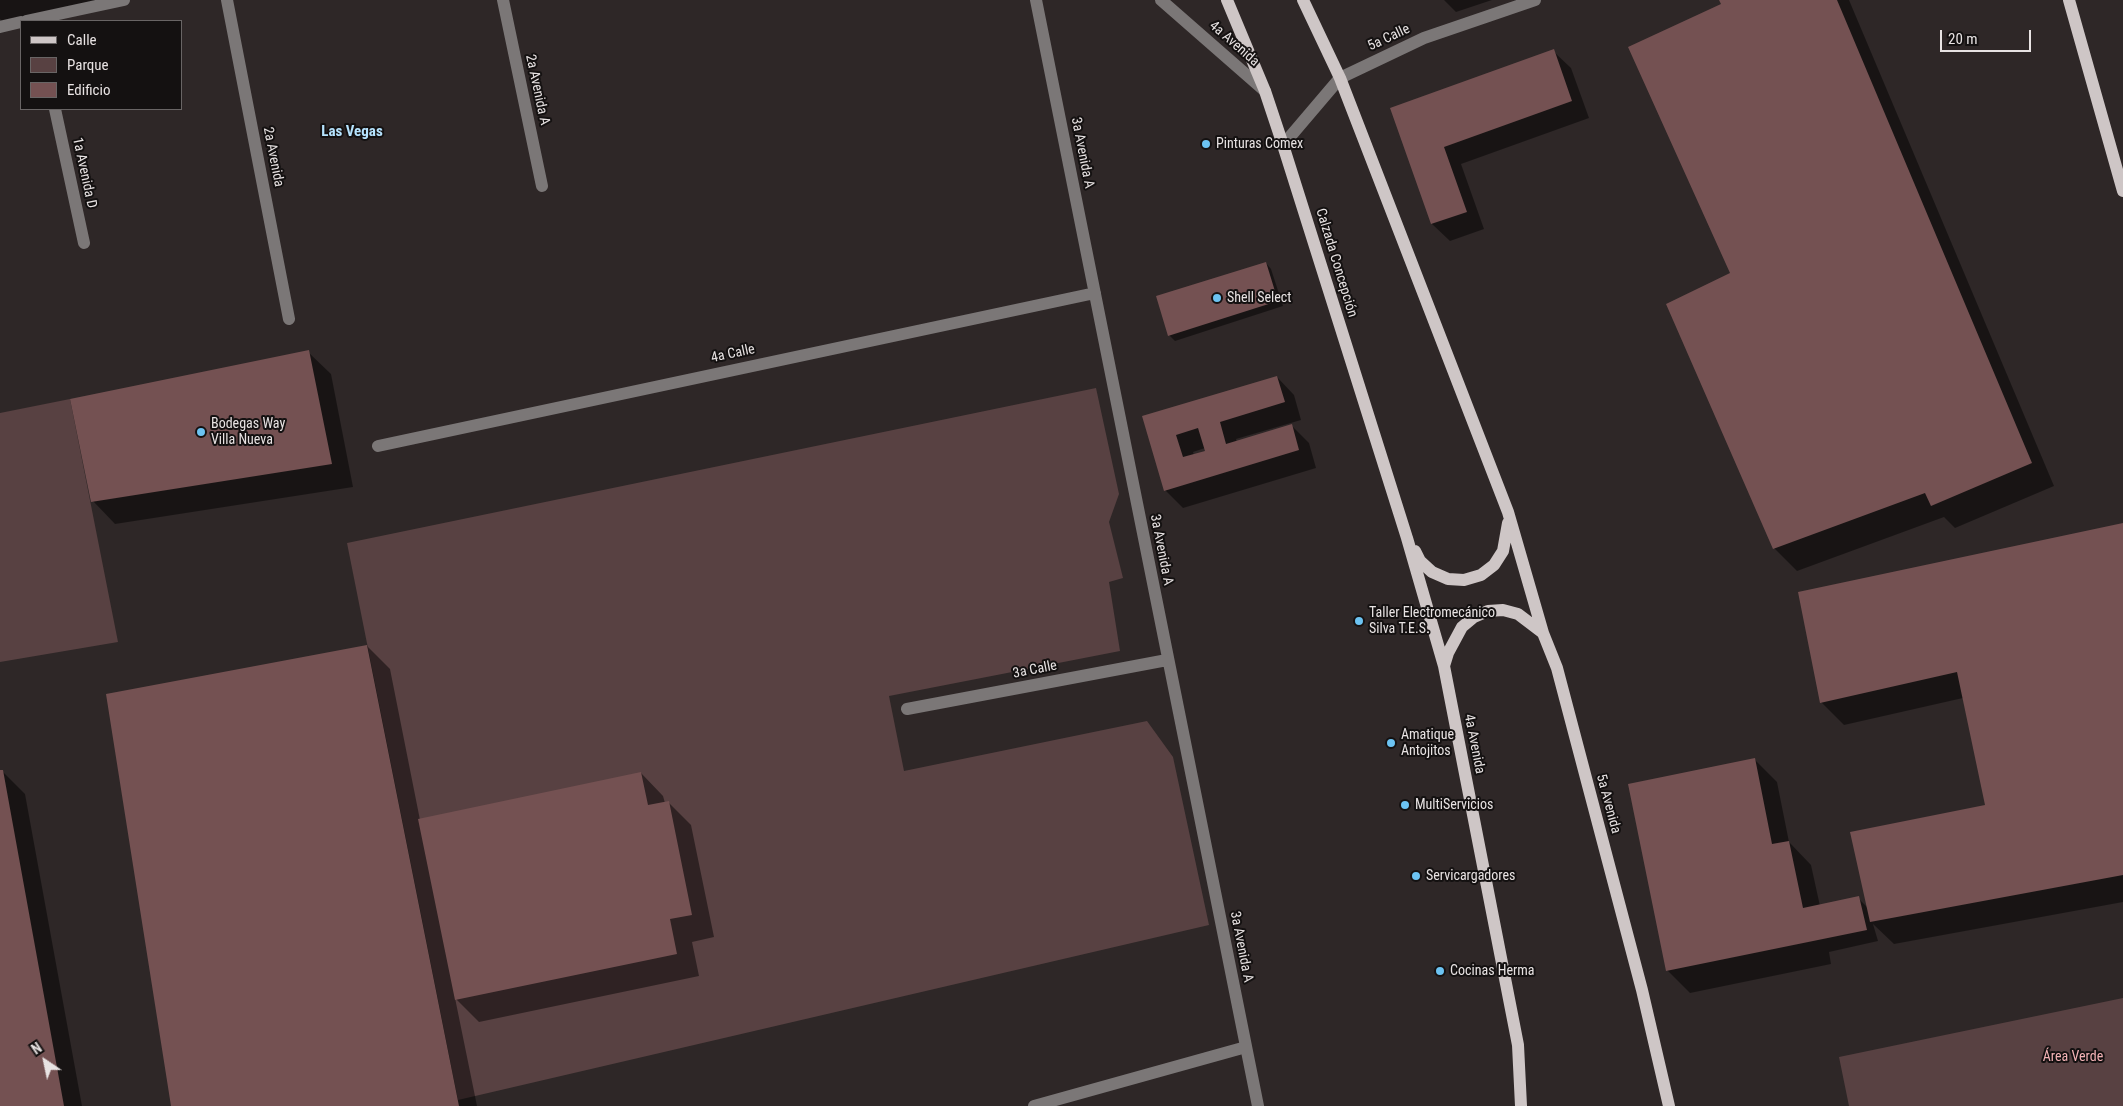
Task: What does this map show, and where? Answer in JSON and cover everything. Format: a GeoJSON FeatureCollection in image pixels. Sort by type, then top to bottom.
{"type":"FeatureCollection","features":[{"type":"Feature","properties":{"kind":"main road","name":"Calzada Concepción"},"geometry":{"type":"LineString","coordinates":[[1226,0],[1265,91],[1407,538]]}},
{"type":"Feature","properties":{"kind":"main road"},"geometry":{"type":"LineString","coordinates":[[1303,0],[1340,78],[1508,512],[1507,536],[1503,551],[1494,565],[1481,575],[1464,580],[1448,579],[1432,572],[1420,561],[1407,538]]}},
{"type":"Feature","properties":{"kind":"main road"},"geometry":{"type":"LineString","coordinates":[[2069,0],[2123,190]]}},
{"type":"Feature","properties":{"kind":"main road","name":"5a Avenida"},"geometry":{"type":"LineString","coordinates":[[1508,512],[1543,633],[1557,668],[1642,990],[1669,1106]]}},
{"type":"Feature","properties":{"kind":"main road","name":"4a Avenida"},"geometry":{"type":"LineString","coordinates":[[1407,538],[1444,666],[1518,1045],[1520,1106]]}},
{"type":"Feature","properties":{"kind":"main road"},"geometry":{"type":"LineString","coordinates":[[1444,666],[1448,653],[1462,627],[1474,617],[1488,611],[1503,610],[1518,614],[1543,633]]}},
{"type":"Feature","properties":{"kind":"street"},"geometry":{"type":"LineString","coordinates":[[37,20],[124,0]]}},
{"type":"Feature","properties":{"kind":"street","name":"2a Avenida"},"geometry":{"type":"LineString","coordinates":[[227,0],[289,319]]}},
{"type":"Feature","properties":{"kind":"street","name":"2a Avenida A"},"geometry":{"type":"LineString","coordinates":[[503,0],[542,186]]}},
{"type":"Feature","properties":{"kind":"street","name":"3a Avenida A"},"geometry":{"type":"LineString","coordinates":[[1036,0],[1258,1106]]}},
{"type":"Feature","properties":{"kind":"street","name":"4a Avenida"},"geometry":{"type":"LineString","coordinates":[[1161,0],[1265,91]]}},
{"type":"Feature","properties":{"kind":"street","name":"5a Calle"},"geometry":{"type":"LineString","coordinates":[[1283,145],[1340,78],[1424,38],[1535,0]]}},
{"type":"Feature","properties":{"kind":"street"},"geometry":{"type":"LineString","coordinates":[[0,27],[20,22]]}},
{"type":"Feature","properties":{"kind":"street","name":"1a Avenida D"},"geometry":{"type":"LineString","coordinates":[[56,110],[84,243]]}},
{"type":"Feature","properties":{"kind":"street","name":"4a Calle"},"geometry":{"type":"LineString","coordinates":[[378,446],[1095,293]]}},
{"type":"Feature","properties":{"kind":"street","name":"3a Calle"},"geometry":{"type":"LineString","coordinates":[[907,709],[1168,660]]}},
{"type":"Feature","properties":{"kind":"street"},"geometry":{"type":"LineString","coordinates":[[1034,1106],[1246,1047]]}},
{"type":"Feature","properties":{"kind":"green space"},"geometry":{"type":"Polygon","coordinates":[[[1096,388],[1119,494],[1109,522],[1123,578],[1109,582],[1120,651],[889,696],[904,771],[1147,721],[1173,757],[1209,925],[458,1100],[347,543],[1096,388]]]}},
{"type":"Feature","properties":{"kind":"green space"},"geometry":{"type":"Polygon","coordinates":[[[70,399],[118,642],[0,662],[0,413],[70,399]]]}},
{"type":"Feature","properties":{"kind":"green space","name":"Área Verde"},"geometry":{"type":"Polygon","coordinates":[[[2123,998],[2123,1106],[1849,1106],[1839,1057],[2123,998]]]}},
{"type":"Feature","properties":{"kind":"building"},"geometry":{"type":"Polygon","coordinates":[[[1719,0],[1837,0],[2032,463],[1931,506],[1925,493],[1773,549],[1666,304],[1730,273],[1628,47],[1721,4],[1719,0]]]}},
{"type":"Feature","properties":{"kind":"building"},"geometry":{"type":"Polygon","coordinates":[[[1554,49],[1572,101],[1444,147],[1467,212],[1431,224],[1390,108],[1554,49]]]}},
{"type":"Feature","properties":{"kind":"building","name":"Shell Select"},"geometry":{"type":"Polygon","coordinates":[[[1266,262],[1278,301],[1168,336],[1156,296],[1266,262]]]}},
{"type":"Feature","properties":{"kind":"building","name":"Bodegas Way Villa Nueva"},"geometry":{"type":"Polygon","coordinates":[[[309,350],[332,464],[91,502],[70,399],[309,350]]]}},
{"type":"Feature","properties":{"kind":"building"},"geometry":{"type":"Polygon","coordinates":[[[1277,376],[1285,402],[1220,422],[1226,444],[1292,424],[1299,450],[1164,491],[1142,416],[1277,376]],[[1198,428],[1176,435],[1183,457],[1205,451],[1198,428]]]}},
{"type":"Feature","properties":{"kind":"building"},"geometry":{"type":"Polygon","coordinates":[[[2123,523],[2123,875],[1870,922],[1850,832],[1985,805],[1957,672],[1820,703],[1798,592],[2123,523]]]}},
{"type":"Feature","properties":{"kind":"building"},"geometry":{"type":"Polygon","coordinates":[[[367,645],[459,1106],[171,1106],[106,694],[367,645]]]}},
{"type":"Feature","properties":{"kind":"building"},"geometry":{"type":"Polygon","coordinates":[[[1755,758],[1772,844],[1789,841],[1803,908],[1859,896],[1867,930],[1666,971],[1628,784],[1755,758]]]}},
{"type":"Feature","properties":{"kind":"building"},"geometry":{"type":"Polygon","coordinates":[[[0,770],[3,770],[64,1106],[0,1106],[0,770]]]}},
{"type":"Feature","properties":{"kind":"building"},"geometry":{"type":"Polygon","coordinates":[[[641,772],[648,805],[669,801],[692,915],[670,919],[677,954],[455,1000],[418,819],[641,772]]]}},
{"type":"Feature","properties":{"kind":"place","name":"Pinturas Comex"},"geometry":{"type":"Point","coordinates":[1206,144]}},
{"type":"Feature","properties":{"kind":"place","name":"Shell Select"},"geometry":{"type":"Point","coordinates":[1217,298]}},
{"type":"Feature","properties":{"kind":"place","name":"Bodegas Way Villa Nueva"},"geometry":{"type":"Point","coordinates":[201,432]}},
{"type":"Feature","properties":{"kind":"place","name":"Taller Electromecánico Silva T.E.S."},"geometry":{"type":"Point","coordinates":[1359,621]}},
{"type":"Feature","properties":{"kind":"place","name":"Amatique Antojitos"},"geometry":{"type":"Point","coordinates":[1391,743]}},
{"type":"Feature","properties":{"kind":"place","name":"MultiServicios"},"geometry":{"type":"Point","coordinates":[1405,805]}},
{"type":"Feature","properties":{"kind":"place","name":"Servicargadores"},"geometry":{"type":"Point","coordinates":[1416,876]}},
{"type":"Feature","properties":{"kind":"place","name":"Cocinas Herma"},"geometry":{"type":"Point","coordinates":[1440,971]}},
{"type":"Feature","properties":{"kind":"district","name":"Las Vegas"},"geometry":{"type":"Point","coordinates":[352,132]}}]}
